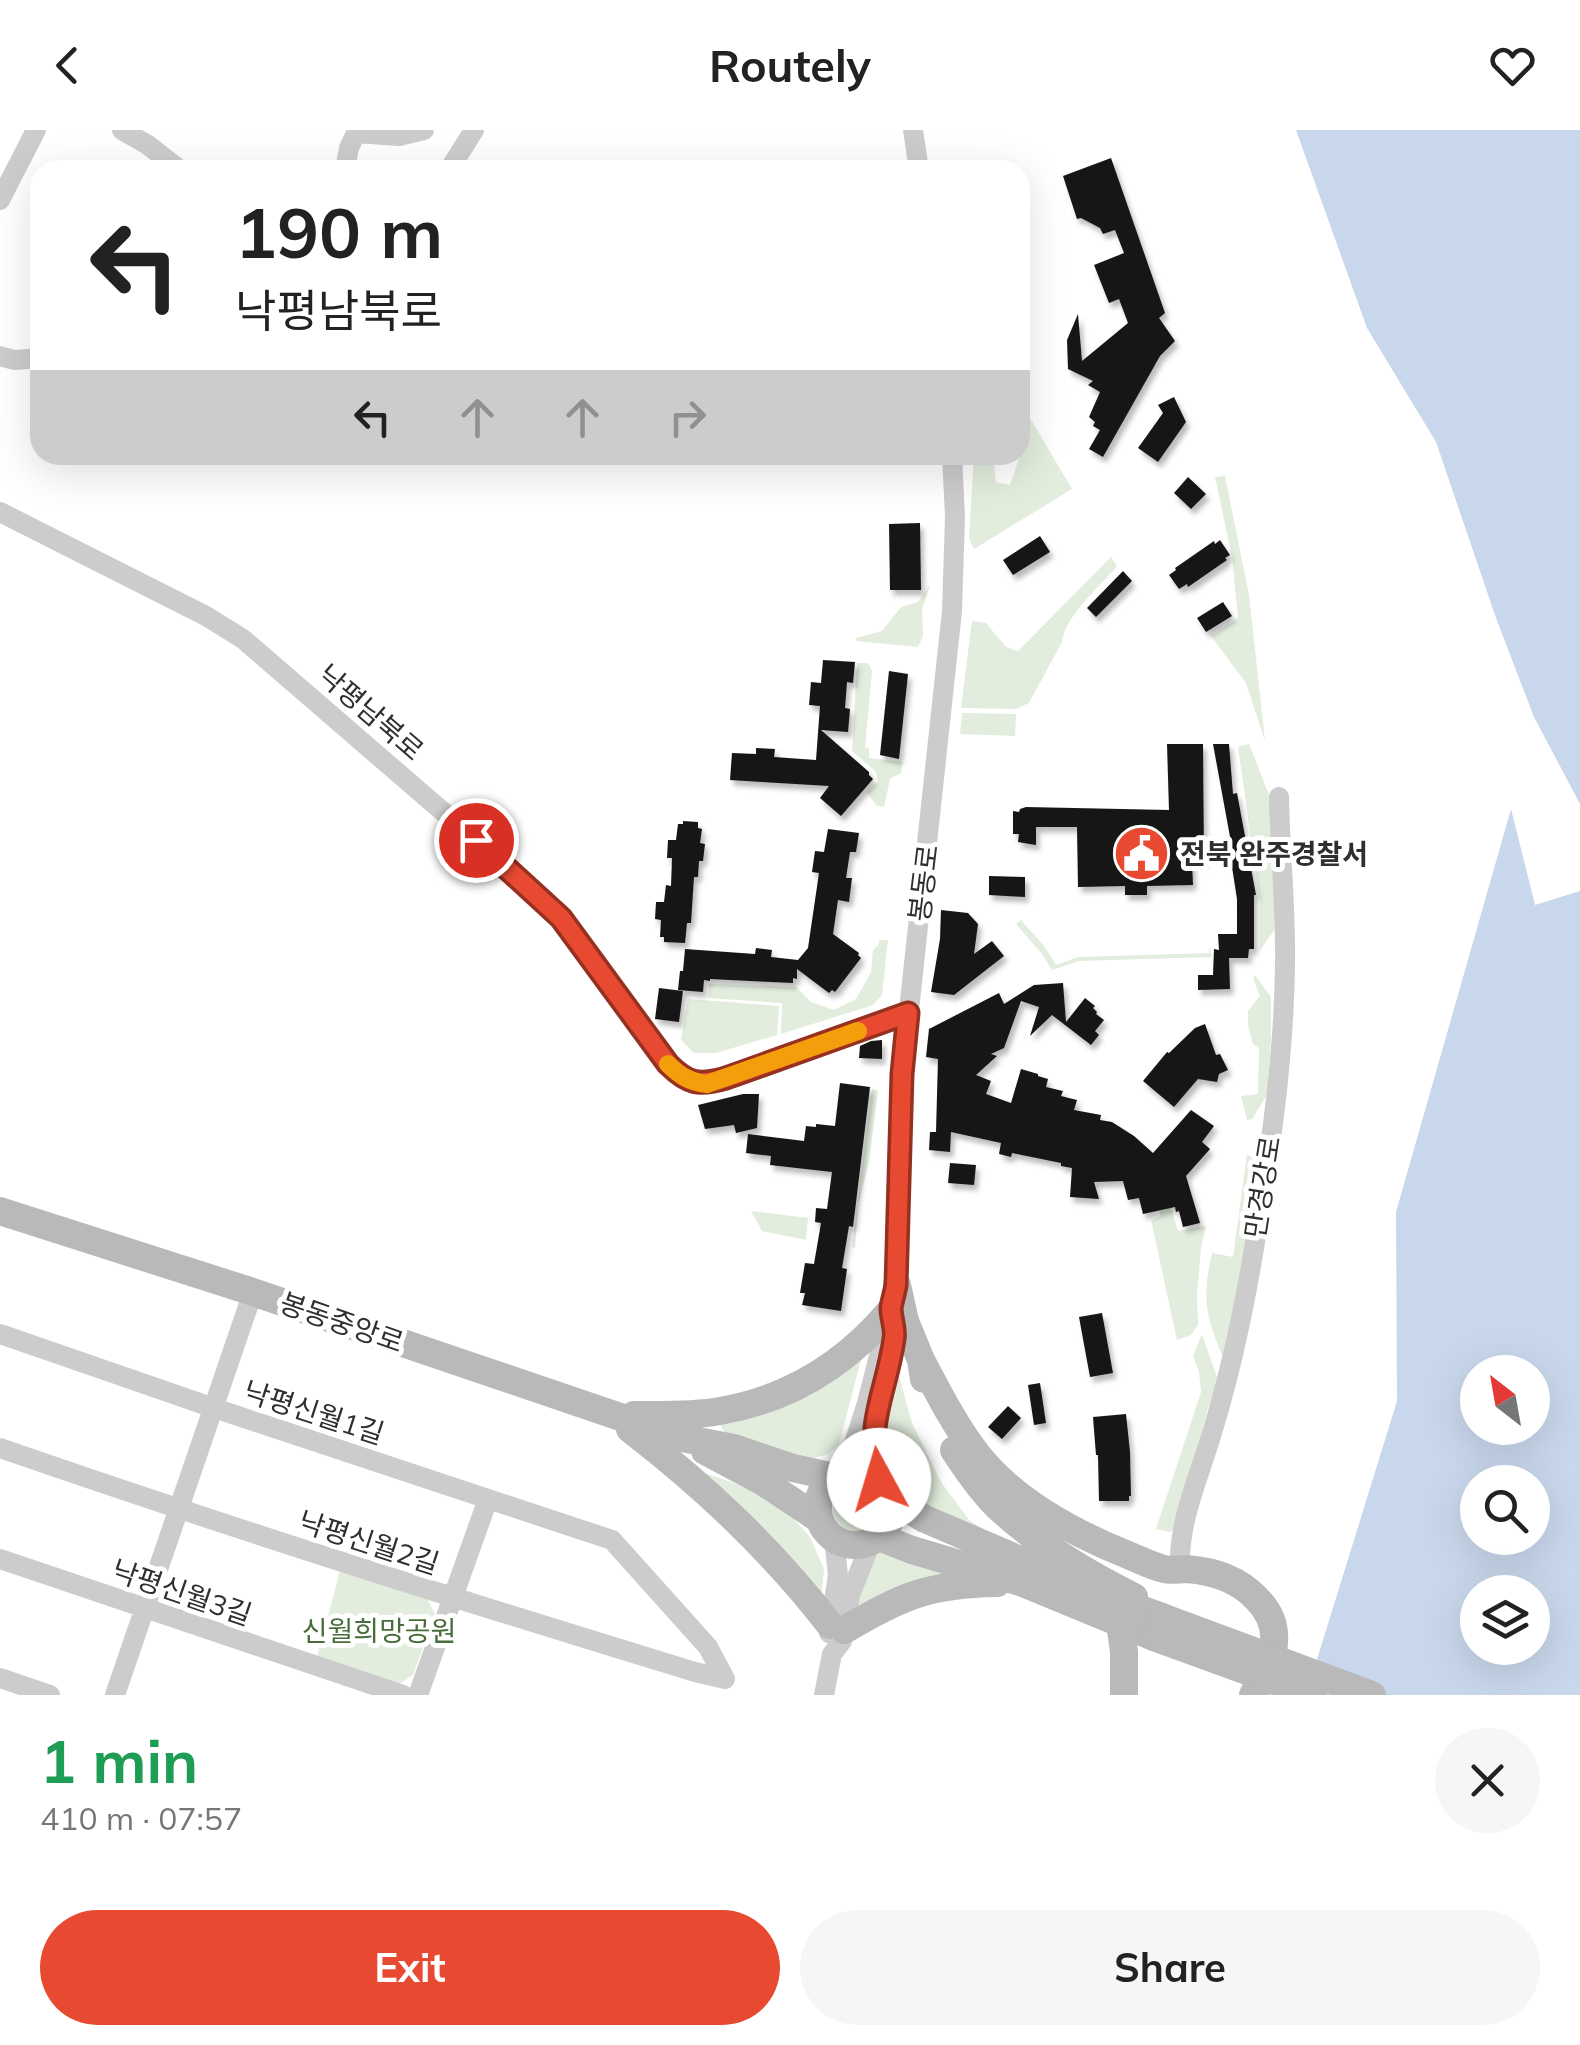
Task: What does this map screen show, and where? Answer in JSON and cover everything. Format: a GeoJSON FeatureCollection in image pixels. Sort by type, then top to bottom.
{"type":"FeatureCollection","features":[{"type":"Feature","properties":{"kind":"street"},"geometry":{"type":"LineString","coordinates":[[0,200],[36,130]]}},
{"type":"Feature","properties":{"kind":"street"},"geometry":{"type":"LineString","coordinates":[[122,130],[167,160]]}},
{"type":"Feature","properties":{"kind":"street"},"geometry":{"type":"LineString","coordinates":[[348,160],[356,133],[400,136],[424,130]]}},
{"type":"Feature","properties":{"kind":"street"},"geometry":{"type":"LineString","coordinates":[[455,160],[474,130]]}},
{"type":"Feature","properties":{"kind":"street"},"geometry":{"type":"LineString","coordinates":[[913,130],[918,160]]}},
{"type":"Feature","properties":{"kind":"street"},"geometry":{"type":"LineString","coordinates":[[0,356],[30,359]]}},
{"type":"Feature","properties":{"kind":"street","name":"봉동로"},"geometry":{"type":"LineString","coordinates":[[886,1490],[874,1459],[875,1416],[896,1335],[902,1074],[951,625],[952,465]]}},
{"type":"Feature","properties":{"kind":"street","name":"낙평남북로"},"geometry":{"type":"LineString","coordinates":[[0,512],[243,639],[544,900],[680,1076],[707,1084],[908,1013]]}},
{"type":"Feature","properties":{"kind":"street","name":"만경강로"},"geometry":{"type":"LineString","coordinates":[[1174,1570],[1239,1326],[1277,1091],[1285,966],[1280,797]]}},
{"type":"Feature","properties":{"kind":"street","name":"봉동중앙로"},"geometry":{"type":"LineString","coordinates":[[0,1211],[254,1292],[682,1438],[734,1448],[794,1468],[869,1473],[925,1519],[1140,1611]]}},
{"type":"Feature","properties":{"kind":"street"},"geometry":{"type":"LineString","coordinates":[[115,1695],[254,1292]]}},
{"type":"Feature","properties":{"kind":"street"},"geometry":{"type":"LineString","coordinates":[[894,1297],[920,1360],[951,1417],[987,1466],[1018,1494],[1114,1549],[1174,1570],[1210,1571],[1255,1596],[1268,1613],[1275,1632],[1271,1665],[1253,1695]]}},
{"type":"Feature","properties":{"kind":"street"},"geometry":{"type":"LineString","coordinates":[[612,1416],[719,1412],[774,1396],[840,1361],[870,1335],[894,1297]]}},
{"type":"Feature","properties":{"kind":"street","name":"봉동로"},"geometry":{"type":"LineString","coordinates":[[840,1474],[867,1403],[894,1297]]}},
{"type":"Feature","properties":{"kind":"street","name":"낙평신월1길"},"geometry":{"type":"LineString","coordinates":[[0,1334],[612,1540],[708,1647],[723,1687]]}},
{"type":"Feature","properties":{"kind":"street"},"geometry":{"type":"LineString","coordinates":[[920,1360],[936,1421],[975,1482],[1026,1531],[1107,1584],[1140,1611],[1313,1695]]}},
{"type":"Feature","properties":{"kind":"street"},"geometry":{"type":"LineString","coordinates":[[612,1416],[724,1507],[794,1579],[836,1636]]}},
{"type":"Feature","properties":{"kind":"street","name":"봉동중앙로"},"geometry":{"type":"LineString","coordinates":[[682,1438],[765,1483],[846,1544],[858,1546],[875,1539],[1022,1583],[1140,1611]]}},
{"type":"Feature","properties":{"kind":"street","name":"낙평신월2길"},"geometry":{"type":"LineString","coordinates":[[0,1448],[178,1510],[695,1672],[723,1687]]}},
{"type":"Feature","properties":{"kind":"street"},"geometry":{"type":"LineString","coordinates":[[836,1636],[838,1575],[817,1508],[825,1485],[840,1474]]}},
{"type":"Feature","properties":{"kind":"street"},"geometry":{"type":"LineString","coordinates":[[824,1695],[836,1636],[850,1595],[875,1539],[888,1526],[892,1513],[886,1490]]}},
{"type":"Feature","properties":{"kind":"street"},"geometry":{"type":"LineString","coordinates":[[418,1695],[488,1500]]}},
{"type":"Feature","properties":{"kind":"street"},"geometry":{"type":"LineString","coordinates":[[1068,1526],[1118,1576],[1140,1611],[1372,1695]]}},
{"type":"Feature","properties":{"kind":"street","name":"낙평신월3길"},"geometry":{"type":"LineString","coordinates":[[0,1560],[402,1695]]}},
{"type":"Feature","properties":{"kind":"street"},"geometry":{"type":"LineString","coordinates":[[1124,1695],[1124,1652],[1140,1611],[1174,1570]]}},
{"type":"Feature","properties":{"kind":"street"},"geometry":{"type":"LineString","coordinates":[[836,1636],[900,1600],[937,1587],[1022,1583]]}},
{"type":"Feature","properties":{"kind":"street"},"geometry":{"type":"LineString","coordinates":[[0,1678],[50,1695]]}},
{"type":"Feature","properties":{"kind":"green space"},"geometry":{"type":"Polygon","coordinates":[[[1030,418],[1072,489],[974,549],[969,539],[973,465],[994,465],[996,482],[1010,485],[1017,465],[1030,465],[1030,418]]]}},
{"type":"Feature","properties":{"kind":"green space"},"geometry":{"type":"Polygon","coordinates":[[[1225,476],[1249,595],[1265,741],[1246,683],[1211,636],[1238,618],[1232,557],[1215,477],[1225,476]]]}},
{"type":"Feature","properties":{"kind":"green space"},"geometry":{"type":"Polygon","coordinates":[[[1111,557],[1117,566],[1069,623],[1029,703],[1016,709],[961,708],[972,621],[986,623],[1006,647],[1018,651],[1111,557]]]}},
{"type":"Feature","properties":{"kind":"green space"},"geometry":{"type":"Polygon","coordinates":[[[930,585],[922,609],[923,636],[918,647],[856,641],[882,631],[901,607],[918,602],[930,585]]]}},
{"type":"Feature","properties":{"kind":"green space"},"geometry":{"type":"Polygon","coordinates":[[[857,663],[868,663],[872,671],[865,747],[869,748],[869,758],[903,762],[901,773],[890,779],[884,807],[877,806],[866,792],[878,782],[876,772],[852,751],[857,663]]]}},
{"type":"Feature","properties":{"kind":"green space"},"geometry":{"type":"Polygon","coordinates":[[[962,713],[1016,714],[1015,736],[960,734],[962,713]]]}},
{"type":"Feature","properties":{"kind":"green space"},"geometry":{"type":"Polygon","coordinates":[[[1249,744],[1270,797],[1278,925],[1260,950],[1260,902],[1238,747],[1249,744]]]}},
{"type":"Feature","properties":{"kind":"green space"},"geometry":{"type":"Polygon","coordinates":[[[1021,920],[1056,965],[1078,957],[1209,953],[1209,946],[1212,957],[1079,961],[1052,970],[1016,924],[1021,920]]]}},
{"type":"Feature","properties":{"kind":"green space"},"geometry":{"type":"Polygon","coordinates":[[[879,940],[888,940],[882,995],[873,1005],[781,1034],[782,1003],[708,998],[709,984],[796,987],[811,1002],[834,1010],[856,999],[871,972],[873,950],[879,940]]]}},
{"type":"Feature","properties":{"kind":"green space"},"geometry":{"type":"Polygon","coordinates":[[[1255,975],[1271,997],[1271,1040],[1267,1095],[1252,1119],[1247,1120],[1241,1096],[1258,1094],[1259,1048],[1253,1044],[1248,1025],[1248,1011],[1260,996],[1255,975]]]}},
{"type":"Feature","properties":{"kind":"green space"},"geometry":{"type":"Polygon","coordinates":[[[688,999],[779,1006],[777,1035],[716,1053],[694,1053],[681,1040],[688,999]]]}},
{"type":"Feature","properties":{"kind":"green space"},"geometry":{"type":"Polygon","coordinates":[[[872,1089],[878,1090],[855,1248],[852,1247],[872,1089]]]}},
{"type":"Feature","properties":{"kind":"green space"},"geometry":{"type":"Polygon","coordinates":[[[1247,1154],[1257,1162],[1257,1172],[1244,1274],[1223,1357],[1209,1318],[1207,1282],[1212,1253],[1233,1257],[1247,1154]]]}},
{"type":"Feature","properties":{"kind":"green space"},"geometry":{"type":"Polygon","coordinates":[[[1163,1179],[1178,1231],[1206,1226],[1197,1294],[1198,1325],[1191,1335],[1177,1340],[1151,1220],[1160,1216],[1158,1197],[1163,1179]]]}},
{"type":"Feature","properties":{"kind":"green space"},"geometry":{"type":"Polygon","coordinates":[[[751,1211],[808,1218],[806,1240],[762,1231],[751,1211]]]}},
{"type":"Feature","properties":{"kind":"green space"},"geometry":{"type":"Polygon","coordinates":[[[1202,1334],[1218,1380],[1177,1527],[1170,1532],[1156,1529],[1201,1392],[1193,1356],[1202,1334]]]}},
{"type":"Feature","properties":{"kind":"green space"},"geometry":{"type":"Polygon","coordinates":[[[894,1358],[912,1423],[941,1482],[969,1520],[1015,1550],[910,1497],[894,1481],[881,1450],[894,1358]]]}},
{"type":"Feature","properties":{"kind":"green space"},"geometry":{"type":"Polygon","coordinates":[[[861,1360],[839,1444],[828,1454],[810,1459],[725,1433],[721,1427],[722,1422],[861,1360]]]}},
{"type":"Feature","properties":{"kind":"green space"},"geometry":{"type":"Polygon","coordinates":[[[705,1473],[781,1505],[810,1537],[824,1569],[821,1602],[706,1480],[705,1473]]]}},
{"type":"Feature","properties":{"kind":"green space"},"geometry":{"type":"Polygon","coordinates":[[[855,1487],[871,1493],[877,1509],[871,1525],[855,1531],[839,1525],[833,1509],[839,1493],[855,1487]]]}},
{"type":"Feature","properties":{"kind":"green space"},"geometry":{"type":"Polygon","coordinates":[[[881,1549],[946,1572],[947,1577],[863,1612],[854,1604],[881,1549]]]}},
{"type":"Feature","properties":{"kind":"green space","name":"신월희망공원"},"geometry":{"type":"Polygon","coordinates":[[[340,1571],[427,1598],[435,1614],[413,1675],[399,1684],[317,1657],[340,1571]]]}},
{"type":"Feature","properties":{"kind":"water"},"geometry":{"type":"Polygon","coordinates":[[[1296,130],[1580,130],[1580,804],[1534,717],[1436,442],[1367,328],[1296,130]]]}},
{"type":"Feature","properties":{"kind":"water"},"geometry":{"type":"Polygon","coordinates":[[[1511,809],[1535,905],[1580,891],[1580,1695],[1306,1695],[1397,1401],[1396,1212],[1511,809]]]}},
{"type":"Feature","properties":{"kind":"building"},"geometry":{"type":"Polygon","coordinates":[[[1111,158],[1165,313],[1159,318],[1175,341],[1160,356],[1103,457],[1089,449],[1100,430],[1089,417],[1100,392],[1088,385],[1093,381],[1068,369],[1067,340],[1078,314],[1082,361],[1128,323],[1119,299],[1109,303],[1094,265],[1124,253],[1115,230],[1103,234],[1100,228],[1077,219],[1063,176],[1111,158]]]}},
{"type":"Feature","properties":{"kind":"building"},"geometry":{"type":"Polygon","coordinates":[[[1174,397],[1186,422],[1158,462],[1138,448],[1163,413],[1158,405],[1174,397]]]}},
{"type":"Feature","properties":{"kind":"building"},"geometry":{"type":"Polygon","coordinates":[[[1188,477],[1206,494],[1191,509],[1174,493],[1188,477]]]}},
{"type":"Feature","properties":{"kind":"building"},"geometry":{"type":"Polygon","coordinates":[[[920,523],[921,590],[890,590],[889,524],[920,523]]]}},
{"type":"Feature","properties":{"kind":"building"},"geometry":{"type":"Polygon","coordinates":[[[1040,536],[1050,552],[1013,575],[1003,560],[1040,536]]]}},
{"type":"Feature","properties":{"kind":"building"},"geometry":{"type":"Polygon","coordinates":[[[1220,540],[1230,555],[1227,560],[1179,589],[1169,575],[1220,540]]]}},
{"type":"Feature","properties":{"kind":"building"},"geometry":{"type":"Polygon","coordinates":[[[1123,571],[1132,581],[1096,617],[1087,608],[1123,571]]]}},
{"type":"Feature","properties":{"kind":"building"},"geometry":{"type":"Polygon","coordinates":[[[1223,602],[1232,616],[1206,632],[1197,618],[1223,602]]]}},
{"type":"Feature","properties":{"kind":"building"},"geometry":{"type":"Polygon","coordinates":[[[823,660],[855,662],[853,683],[847,682],[848,732],[821,730],[873,779],[841,816],[820,798],[829,786],[730,780],[732,753],[756,754],[756,748],[775,749],[774,757],[816,760],[820,706],[809,705],[811,682],[821,683],[823,660]]]}},
{"type":"Feature","properties":{"kind":"building"},"geometry":{"type":"Polygon","coordinates":[[[889,671],[908,674],[899,759],[880,755],[889,671]]]}},
{"type":"Feature","properties":{"kind":"building"},"geometry":{"type":"Polygon","coordinates":[[[1167,744],[1203,744],[1204,862],[1192,862],[1193,885],[1147,886],[1147,895],[1125,895],[1125,886],[1078,887],[1077,827],[1036,827],[1036,845],[1018,842],[1019,834],[1013,834],[1013,811],[1026,807],[1169,810],[1167,744]]]}},
{"type":"Feature","properties":{"kind":"building"},"geometry":{"type":"Polygon","coordinates":[[[1213,744],[1229,744],[1233,794],[1237,793],[1256,895],[1254,949],[1249,949],[1248,958],[1229,958],[1230,989],[1198,990],[1198,975],[1213,975],[1218,934],[1237,934],[1237,899],[1230,854],[1233,853],[1213,744]]]}},
{"type":"Feature","properties":{"kind":"building"},"geometry":{"type":"Polygon","coordinates":[[[698,822],[702,829],[703,861],[699,861],[698,877],[694,877],[691,923],[687,923],[685,943],[664,942],[664,937],[660,937],[661,920],[655,919],[656,902],[664,902],[666,885],[671,886],[668,840],[676,840],[678,824],[698,822]]]}},
{"type":"Feature","properties":{"kind":"building"},"geometry":{"type":"Polygon","coordinates":[[[828,829],[859,833],[856,852],[850,852],[846,878],[852,878],[849,902],[838,900],[833,934],[861,958],[835,992],[829,993],[797,969],[793,983],[710,979],[704,980],[703,992],[678,990],[685,949],[755,954],[756,948],[772,950],[771,957],[798,960],[808,948],[819,873],[812,872],[815,851],[824,852],[828,829]]]}},
{"type":"Feature","properties":{"kind":"building"},"geometry":{"type":"Polygon","coordinates":[[[989,876],[1025,877],[1025,897],[989,895],[989,876]]]}},
{"type":"Feature","properties":{"kind":"building"},"geometry":{"type":"Polygon","coordinates":[[[941,910],[968,913],[978,924],[974,954],[992,941],[1004,956],[954,995],[931,992],[941,910]]]}},
{"type":"Feature","properties":{"kind":"building"},"geometry":{"type":"Polygon","coordinates":[[[1063,983],[1066,1022],[1085,998],[1104,1020],[1095,1031],[1099,1035],[1091,1045],[1052,1015],[1030,1036],[1039,1007],[1021,1001],[1004,1048],[991,1054],[997,1056],[976,1075],[991,1081],[986,1094],[1011,1103],[1021,1069],[1038,1074],[1048,1079],[1046,1087],[1077,1100],[1074,1110],[1101,1115],[1100,1120],[1112,1122],[1153,1153],[1191,1110],[1214,1126],[1202,1142],[1210,1149],[1186,1176],[1200,1223],[1183,1227],[1175,1207],[1143,1214],[1139,1198],[1128,1200],[1123,1181],[1094,1182],[1099,1199],[1070,1197],[1072,1168],[1012,1153],[1011,1157],[999,1154],[1001,1143],[951,1132],[950,1152],[929,1150],[930,1132],[936,1132],[938,1059],[926,1057],[929,1029],[999,993],[1004,1004],[1034,985],[1063,983]]]}},
{"type":"Feature","properties":{"kind":"building"},"geometry":{"type":"Polygon","coordinates":[[[659,988],[683,991],[679,1022],[655,1019],[659,988]]]}},
{"type":"Feature","properties":{"kind":"building"},"geometry":{"type":"Polygon","coordinates":[[[1205,1024],[1216,1055],[1220,1054],[1228,1070],[1219,1074],[1217,1082],[1198,1079],[1174,1107],[1143,1081],[1167,1052],[1205,1024]]]}},
{"type":"Feature","properties":{"kind":"building"},"geometry":{"type":"Polygon","coordinates":[[[882,1040],[882,1059],[859,1058],[860,1046],[882,1040]]]}},
{"type":"Feature","properties":{"kind":"building"},"geometry":{"type":"Polygon","coordinates":[[[840,1083],[870,1087],[853,1227],[849,1226],[842,1268],[847,1269],[841,1311],[802,1305],[805,1293],[800,1293],[805,1263],[814,1264],[821,1223],[815,1222],[816,1208],[827,1209],[832,1172],[770,1165],[771,1156],[746,1153],[748,1134],[804,1141],[806,1126],[835,1126],[840,1083]]]}},
{"type":"Feature","properties":{"kind":"building"},"geometry":{"type":"Polygon","coordinates":[[[759,1094],[757,1128],[736,1133],[734,1125],[705,1129],[698,1105],[759,1094]]]}},
{"type":"Feature","properties":{"kind":"building"},"geometry":{"type":"Polygon","coordinates":[[[950,1163],[976,1165],[974,1185],[948,1183],[950,1163]]]}},
{"type":"Feature","properties":{"kind":"building"},"geometry":{"type":"Polygon","coordinates":[[[1102,1313],[1113,1373],[1090,1377],[1079,1317],[1102,1313]]]}},
{"type":"Feature","properties":{"kind":"building"},"geometry":{"type":"Polygon","coordinates":[[[1040,1383],[1046,1423],[1034,1425],[1028,1385],[1040,1383]]]}},
{"type":"Feature","properties":{"kind":"building"},"geometry":{"type":"Polygon","coordinates":[[[1008,1406],[1021,1418],[1002,1439],[988,1427],[1008,1406]]]}},
{"type":"Feature","properties":{"kind":"building"},"geometry":{"type":"Polygon","coordinates":[[[1126,1414],[1131,1496],[1129,1501],[1099,1501],[1093,1417],[1126,1414]]]}},
{"type":"Feature","properties":{"kind":"slow traffic"},"geometry":{"type":"LineString","coordinates":[[668,1064],[680,1076],[707,1084],[858,1031]]}},
{"type":"Feature","properties":{"kind":"place","name":"전북 완주경찰서"},"geometry":{"type":"Point","coordinates":[1141,853]}},
{"type":"Feature","properties":{"kind":"route"},"geometry":{"type":"LineString","coordinates":[[476,840],[561,918],[668,1064],[694,1083],[726,1078],[908,1013],[902,1074],[896,1285],[891,1310],[896,1335],[875,1416],[874,1459],[879,1480]]}}]}
